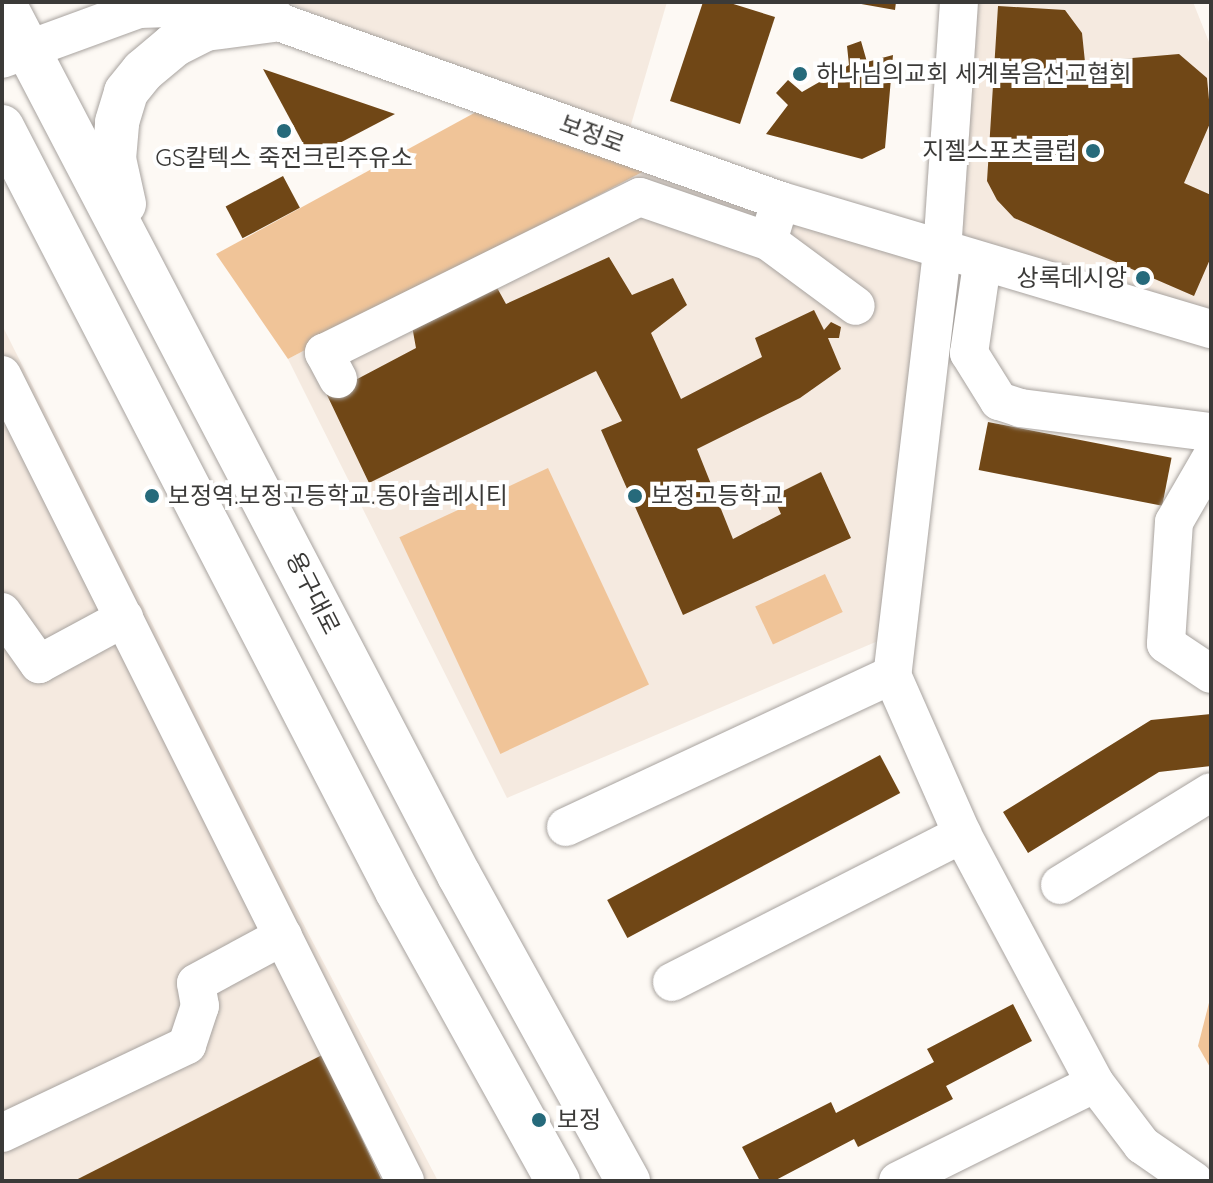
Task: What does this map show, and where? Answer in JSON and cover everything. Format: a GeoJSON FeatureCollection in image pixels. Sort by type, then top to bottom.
{"type":"FeatureCollection","features":[{"type":"Feature","properties":{"kind":"main road","name":"용구대로"},"geometry":{"type":"LineString","coordinates":[[3,2],[15,54],[131,240],[459,875],[628,1181]]}},
{"type":"Feature","properties":{"kind":"main road"},"geometry":{"type":"LineString","coordinates":[[234,2],[273,20]]}},
{"type":"Feature","properties":{"kind":"main road"},"geometry":{"type":"LineString","coordinates":[[131,240],[114,159],[117,122],[126,92],[157,57],[187,37],[205,29],[273,20]]}},
{"type":"Feature","properties":{"kind":"main road"},"geometry":{"type":"LineString","coordinates":[[2,127],[31,177],[432,956],[558,1181]]}},
{"type":"Feature","properties":{"kind":"main road"},"geometry":{"type":"LineString","coordinates":[[31,177],[36,161],[51,160],[128,299],[169,314]]}},
{"type":"Feature","properties":{"kind":"main road"},"geometry":{"type":"LineString","coordinates":[[432,956],[529,1181]]}},
{"type":"Feature","properties":{"kind":"street"},"geometry":{"type":"LineString","coordinates":[[959,2],[942,252],[892,675],[962,834],[1095,1083],[1142,1145],[1194,1181]]}},
{"type":"Feature","properties":{"kind":"street","name":"보정로"},"geometry":{"type":"LineString","coordinates":[[15,54],[139,9],[203,7],[273,20],[781,201],[982,264],[1211,329]]}},
{"type":"Feature","properties":{"kind":"street"},"geometry":{"type":"LineString","coordinates":[[338,379],[324,353],[640,197],[768,241],[856,306]]}},
{"type":"Feature","properties":{"kind":"street"},"geometry":{"type":"LineString","coordinates":[[768,241],[781,201]]}},
{"type":"Feature","properties":{"kind":"street"},"geometry":{"type":"LineString","coordinates":[[982,264],[969,353],[999,401],[1020,408],[1211,432]]}},
{"type":"Feature","properties":{"kind":"street"},"geometry":{"type":"LineString","coordinates":[[2,375],[405,1181]]}},
{"type":"Feature","properties":{"kind":"street"},"geometry":{"type":"LineString","coordinates":[[1211,458],[1174,522],[1166,644],[1211,674]]}},
{"type":"Feature","properties":{"kind":"street"},"geometry":{"type":"LineString","coordinates":[[2,612],[39,664],[124,618]]}},
{"type":"Feature","properties":{"kind":"street"},"geometry":{"type":"LineString","coordinates":[[566,827],[892,675]]}},
{"type":"Feature","properties":{"kind":"street"},"geometry":{"type":"LineString","coordinates":[[1060,885],[1211,792]]}},
{"type":"Feature","properties":{"kind":"street"},"geometry":{"type":"LineString","coordinates":[[672,982],[962,834]]}},
{"type":"Feature","properties":{"kind":"street"},"geometry":{"type":"LineString","coordinates":[[2,1133],[187,1045],[200,1006],[196,983],[283,936]]}},
{"type":"Feature","properties":{"kind":"street"},"geometry":{"type":"LineString","coordinates":[[898,1181],[1095,1083]]}},
{"type":"Feature","properties":{"kind":"shaded area"},"geometry":{"type":"Polygon","coordinates":[[[287,2],[667,2],[625,145],[287,2]]]}},
{"type":"Feature","properties":{"kind":"shaded area","name":"보정고등학교"},"geometry":{"type":"Polygon","coordinates":[[[959,2],[1193,2],[1211,47],[1211,329],[942,253],[897,633],[507,798],[288,359],[665,160],[941,252],[959,2]]]}},
{"type":"Feature","properties":{"kind":"shaded area"},"geometry":{"type":"Polygon","coordinates":[[[498,100],[665,160],[288,359],[216,254],[498,100]]]}},
{"type":"Feature","properties":{"kind":"shaded area"},"geometry":{"type":"Polygon","coordinates":[[[2,325],[295,908],[438,1181],[2,1181],[2,325]]]}},
{"type":"Feature","properties":{"kind":"shaded area"},"geometry":{"type":"Polygon","coordinates":[[[548,468],[649,685],[500,754],[399,537],[548,468]]]}},
{"type":"Feature","properties":{"kind":"shaded area"},"geometry":{"type":"Polygon","coordinates":[[[825,574],[843,612],[773,645],[755,607],[825,574]]]}},
{"type":"Feature","properties":{"kind":"shaded area"},"geometry":{"type":"Polygon","coordinates":[[[1211,995],[1211,1069],[1198,1046],[1211,995]]]}},
{"type":"Feature","properties":{"kind":"building"},"geometry":{"type":"Polygon","coordinates":[[[703,2],[727,2],[775,17],[740,124],[670,101],[703,2]]]}},
{"type":"Feature","properties":{"kind":"building"},"geometry":{"type":"Polygon","coordinates":[[[850,2],[896,2],[895,10],[850,2]]]}},
{"type":"Feature","properties":{"kind":"building","name":"지젤스포츠클럽"},"geometry":{"type":"Polygon","coordinates":[[[998,6],[1065,10],[1082,33],[1085,62],[1179,54],[1207,78],[1211,121],[1184,183],[1211,195],[1211,257],[1194,296],[1014,218],[997,200],[987,181],[998,6]]]}},
{"type":"Feature","properties":{"kind":"building"},"geometry":{"type":"Polygon","coordinates":[[[861,41],[867,62],[893,55],[885,148],[862,159],[766,134],[788,105],[776,93],[788,80],[802,92],[849,65],[847,46],[861,41]]]}},
{"type":"Feature","properties":{"kind":"building"},"geometry":{"type":"Polygon","coordinates":[[[263,69],[395,114],[311,158],[263,69]]]}},
{"type":"Feature","properties":{"kind":"building"},"geometry":{"type":"Polygon","coordinates":[[[283,176],[300,208],[243,238],[226,207],[283,176]]]}},
{"type":"Feature","properties":{"kind":"building"},"geometry":{"type":"Polygon","coordinates":[[[609,257],[632,295],[673,278],[687,305],[651,333],[681,399],[762,357],[755,338],[814,310],[824,330],[831,322],[841,327],[839,338],[828,338],[841,369],[800,398],[697,449],[733,539],[781,514],[773,496],[821,472],[851,538],[683,615],[601,430],[622,421],[596,371],[369,483],[327,395],[416,348],[412,326],[495,284],[506,304],[609,257]]]}},
{"type":"Feature","properties":{"kind":"building"},"geometry":{"type":"Polygon","coordinates":[[[988,422],[1172,458],[1162,506],[979,470],[988,422]]]}},
{"type":"Feature","properties":{"kind":"building"},"geometry":{"type":"Polygon","coordinates":[[[1211,714],[1211,766],[1159,772],[1028,853],[1003,812],[1151,720],[1211,714]]]}},
{"type":"Feature","properties":{"kind":"building"},"geometry":{"type":"Polygon","coordinates":[[[880,755],[900,793],[627,938],[607,900],[880,755]]]}},
{"type":"Feature","properties":{"kind":"building"},"geometry":{"type":"Polygon","coordinates":[[[1013,1004],[1032,1041],[946,1086],[953,1099],[858,1147],[854,1139],[774,1181],[760,1181],[742,1147],[831,1102],[836,1113],[934,1062],[927,1049],[1013,1004]]]}},
{"type":"Feature","properties":{"kind":"building"},"geometry":{"type":"Polygon","coordinates":[[[322,1055],[382,1181],[74,1181],[322,1055]]]}},
{"type":"Feature","properties":{"kind":"place","name":"하나님의교회 세계복음선교협회"},"geometry":{"type":"Point","coordinates":[800,74]}},
{"type":"Feature","properties":{"kind":"place","name":"GS칼텍스 죽전크린주유소"},"geometry":{"type":"Point","coordinates":[284,131]}},
{"type":"Feature","properties":{"kind":"place","name":"지젤스포츠클럽"},"geometry":{"type":"Point","coordinates":[1093,151]}},
{"type":"Feature","properties":{"kind":"place","name":"상록데시앙"},"geometry":{"type":"Point","coordinates":[1143,278]}},
{"type":"Feature","properties":{"kind":"place","name":"보정역.보정고등학교.동아솔레시티"},"geometry":{"type":"Point","coordinates":[152,496]}},
{"type":"Feature","properties":{"kind":"place","name":"보정고등학교"},"geometry":{"type":"Point","coordinates":[635,496]}},
{"type":"Feature","properties":{"kind":"place","name":"보정"},"geometry":{"type":"Point","coordinates":[539,1120]}}]}
